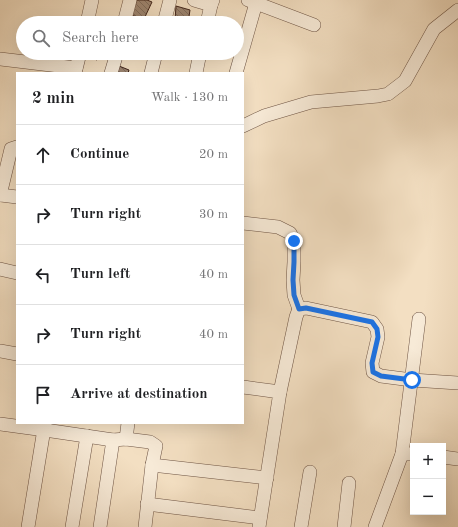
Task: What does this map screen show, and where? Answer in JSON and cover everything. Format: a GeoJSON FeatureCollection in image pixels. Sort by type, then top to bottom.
{"type":"FeatureCollection","features":[{"type":"Feature","properties":{"kind":"street"},"geometry":{"type":"LineString","coordinates":[[89,16],[92,0]]}},
{"type":"Feature","properties":{"kind":"street"},"geometry":{"type":"LineString","coordinates":[[126,16],[130,0]]}},
{"type":"Feature","properties":{"kind":"street"},"geometry":{"type":"LineString","coordinates":[[166,16],[170,0]]}},
{"type":"Feature","properties":{"kind":"street"},"geometry":{"type":"LineString","coordinates":[[194,0],[212,3],[209,16]]}},
{"type":"Feature","properties":{"kind":"street"},"geometry":{"type":"LineString","coordinates":[[244,38],[252,2],[314,25]]}},
{"type":"Feature","properties":{"kind":"street"},"geometry":{"type":"LineString","coordinates":[[244,126],[264,116],[311,102],[388,94],[405,81],[434,30],[458,10]]}},
{"type":"Feature","properties":{"kind":"street"},"geometry":{"type":"LineString","coordinates":[[0,59],[76,71],[78,60]]}},
{"type":"Feature","properties":{"kind":"street"},"geometry":{"type":"LineString","coordinates":[[112,72],[115,60]]}},
{"type":"Feature","properties":{"kind":"street"},"geometry":{"type":"LineString","coordinates":[[150,72],[154,60]]}},
{"type":"Feature","properties":{"kind":"street"},"geometry":{"type":"LineString","coordinates":[[196,72],[199,60]]}},
{"type":"Feature","properties":{"kind":"street"},"geometry":{"type":"LineString","coordinates":[[236,72],[239,60]]}},
{"type":"Feature","properties":{"kind":"street"},"geometry":{"type":"LineString","coordinates":[[9,149],[0,195],[16,197]]}},
{"type":"Feature","properties":{"kind":"street"},"geometry":{"type":"LineString","coordinates":[[147,504],[260,522],[280,392],[299,309],[294,295],[294,241],[290,233],[278,227],[244,223]]}},
{"type":"Feature","properties":{"kind":"street"},"geometry":{"type":"LineString","coordinates":[[0,270],[16,273]]}},
{"type":"Feature","properties":{"kind":"street"},"geometry":{"type":"LineString","coordinates":[[299,309],[306,308],[372,322],[377,329],[378,337],[372,363],[373,372],[381,376],[458,383]]}},
{"type":"Feature","properties":{"kind":"street"},"geometry":{"type":"LineString","coordinates":[[375,527],[408,454],[412,380],[419,319]]}},
{"type":"Feature","properties":{"kind":"street"},"geometry":{"type":"LineString","coordinates":[[0,350],[16,354]]}},
{"type":"Feature","properties":{"kind":"street"},"geometry":{"type":"LineString","coordinates":[[244,387],[280,392]]}},
{"type":"Feature","properties":{"kind":"street"},"geometry":{"type":"LineString","coordinates":[[0,424],[45,426],[87,436],[150,442],[154,444],[156,446],[152,465],[145,527]]}},
{"type":"Feature","properties":{"kind":"street"},"geometry":{"type":"LineString","coordinates":[[100,527],[120,440],[128,424]]}},
{"type":"Feature","properties":{"kind":"street"},"geometry":{"type":"LineString","coordinates":[[28,527],[45,426]]}},
{"type":"Feature","properties":{"kind":"street"},"geometry":{"type":"LineString","coordinates":[[72,527],[87,436]]}},
{"type":"Feature","properties":{"kind":"street"},"geometry":{"type":"LineString","coordinates":[[446,457],[458,459]]}},
{"type":"Feature","properties":{"kind":"street"},"geometry":{"type":"LineString","coordinates":[[152,465],[267,478]]}},
{"type":"Feature","properties":{"kind":"street"},"geometry":{"type":"LineString","coordinates":[[301,527],[310,472]]}},
{"type":"Feature","properties":{"kind":"street"},"geometry":{"type":"LineString","coordinates":[[344,527],[349,483]]}},
{"type":"Feature","properties":{"kind":"building"},"geometry":{"type":"Polygon","coordinates":[[[137,0],[147,0],[152,2],[145,16],[131,15],[137,0]]]}},
{"type":"Feature","properties":{"kind":"building"},"geometry":{"type":"Polygon","coordinates":[[[176,6],[190,10],[189,16],[175,16],[176,6]]]}},
{"type":"Feature","properties":{"kind":"building"},"geometry":{"type":"Polygon","coordinates":[[[119,66],[129,70],[128,72],[118,72],[119,66]]]}},
{"type":"Feature","properties":{"kind":"route"},"geometry":{"type":"LineString","coordinates":[[294,241],[294,295],[299,309],[306,308],[372,322],[377,329],[378,337],[372,363],[373,372],[381,376],[412,380]]}}]}
